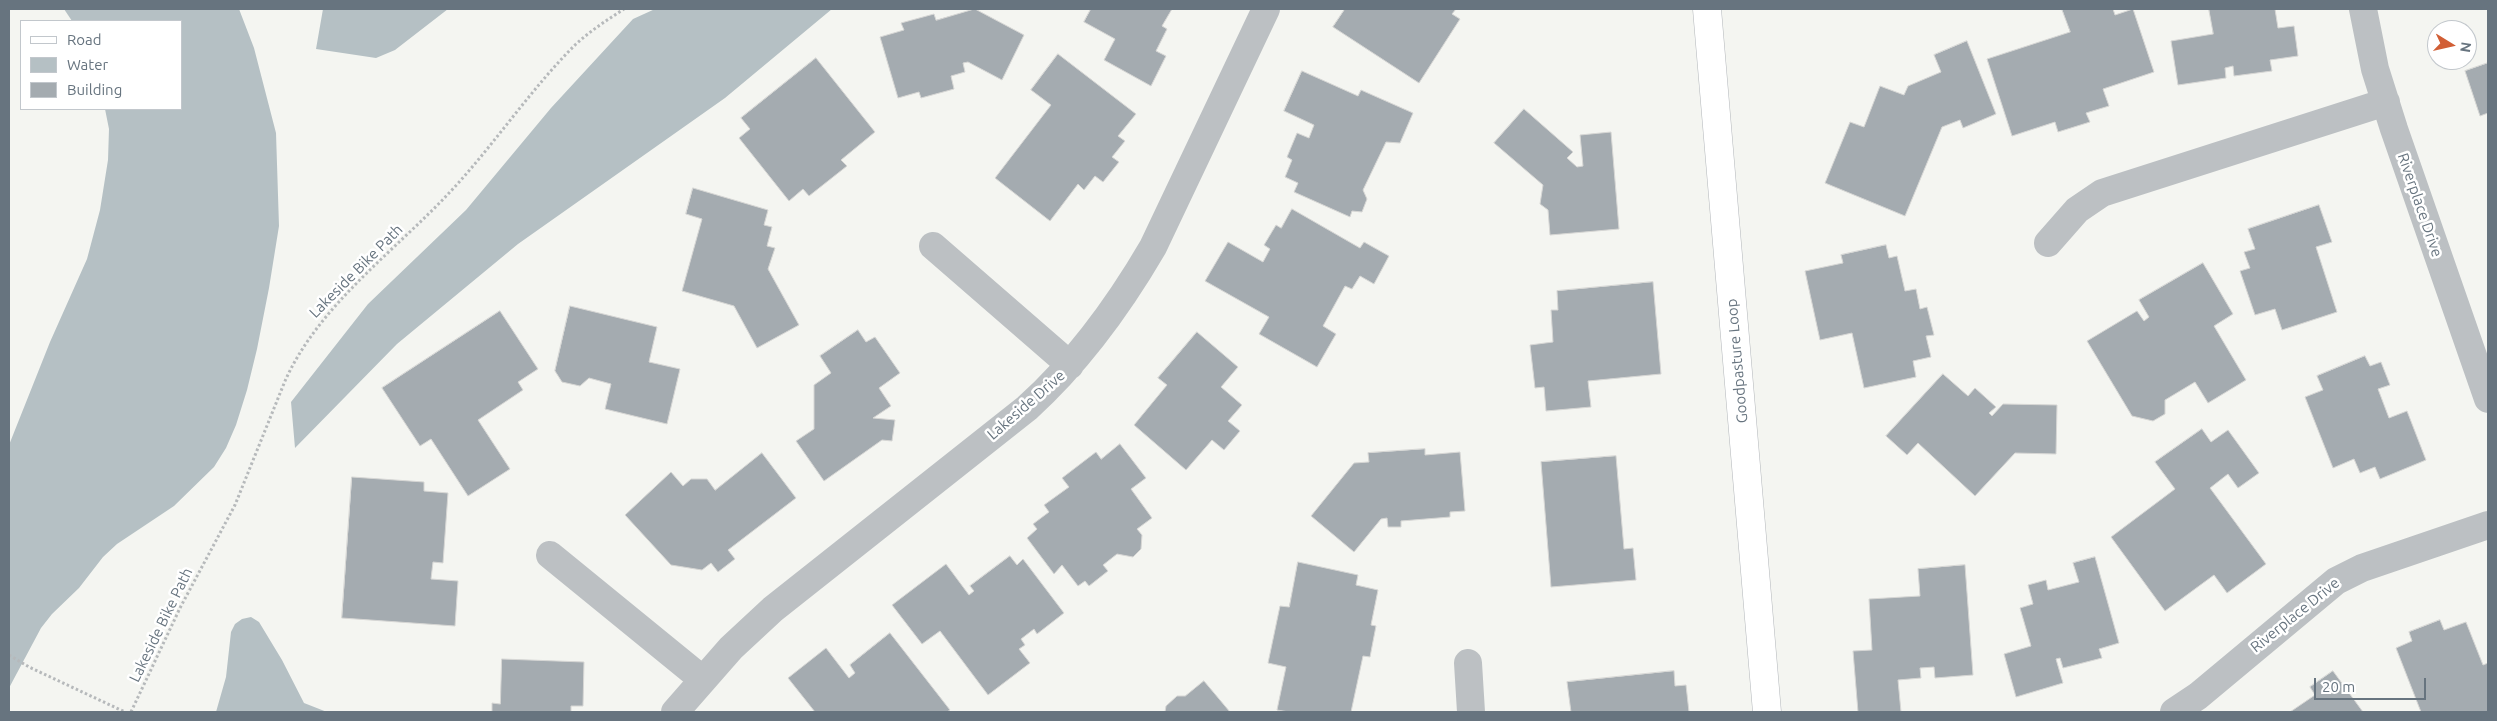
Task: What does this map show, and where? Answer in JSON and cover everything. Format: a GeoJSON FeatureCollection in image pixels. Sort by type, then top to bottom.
{"type":"FeatureCollection","features":[{"type":"Feature","properties":{"kind":"street","name":"Lakeside Drive"},"geometry":{"type":"LineString","coordinates":[[676,712],[702,679],[731,648],[773,609],[1027,408],[1070,365],[1112,313],[1152,247],[1266,9]]}},
{"type":"Feature","properties":{"kind":"street","name":"Goodpasture Loop"},"geometry":{"type":"LineString","coordinates":[[1707,9],[1767,712]]}},
{"type":"Feature","properties":{"kind":"street","name":"Riverplace Drive"},"geometry":{"type":"LineString","coordinates":[[2362,9],[2375,69],[2488,400]]}},
{"type":"Feature","properties":{"kind":"street"},"geometry":{"type":"LineString","coordinates":[[2048,243],[2077,210],[2102,193],[2386,102]]}},
{"type":"Feature","properties":{"kind":"street"},"geometry":{"type":"LineString","coordinates":[[933,246],[1070,365]]}},
{"type":"Feature","properties":{"kind":"street","name":"Riverplace Drive"},"geometry":{"type":"LineString","coordinates":[[2174,712],[2198,696],[2336,581],[2362,568],[2488,525]]}},
{"type":"Feature","properties":{"kind":"street"},"geometry":{"type":"LineString","coordinates":[[550,555],[702,679]]}},
{"type":"Feature","properties":{"kind":"street"},"geometry":{"type":"LineString","coordinates":[[1468,663],[1471,712]]}},
{"type":"Feature","properties":{"kind":"path","name":"Lakeside Bike Path"},"geometry":{"type":"LineString","coordinates":[[132,712],[183,602],[231,513],[288,372],[311,334],[332,308],[452,190],[575,46],[624,9]]}},
{"type":"Feature","properties":{"kind":"path"},"geometry":{"type":"LineString","coordinates":[[9,655],[29,667],[124,712]]}},
{"type":"Feature","properties":{"kind":"water"},"geometry":{"type":"Polygon","coordinates":[[[64,9],[239,9],[254,48],[276,133],[279,226],[257,349],[247,390],[236,425],[226,448],[214,467],[174,506],[117,544],[103,557],[79,588],[52,614],[41,628],[9,688],[9,445],[50,342],[87,259],[100,210],[108,160],[109,129],[105,110],[182,110],[182,20],[71,20],[64,9]]]}},
{"type":"Feature","properties":{"kind":"water"},"geometry":{"type":"Polygon","coordinates":[[[323,9],[448,9],[395,50],[376,58],[316,49],[323,9]]]}},
{"type":"Feature","properties":{"kind":"water"},"geometry":{"type":"Polygon","coordinates":[[[655,9],[832,9],[725,98],[518,244],[397,344],[295,448],[291,402],[368,304],[466,210],[551,108],[633,19],[655,9]]]}},
{"type":"Feature","properties":{"kind":"water"},"geometry":{"type":"Polygon","coordinates":[[[251,617],[259,622],[282,660],[304,703],[327,712],[216,712],[226,677],[231,632],[235,624],[242,619],[251,617]]]}},
{"type":"Feature","properties":{"kind":"building"},"geometry":{"type":"Polygon","coordinates":[[[975,9],[1024,35],[1002,80],[968,62],[963,63],[965,72],[951,76],[954,89],[921,98],[919,92],[898,98],[880,37],[904,30],[901,23],[934,14],[936,20],[975,9]]]}},
{"type":"Feature","properties":{"kind":"building"},"geometry":{"type":"Polygon","coordinates":[[[1091,9],[1172,9],[1162,26],[1167,29],[1156,51],[1166,56],[1151,86],[1104,60],[1115,39],[1084,22],[1091,9]]]}},
{"type":"Feature","properties":{"kind":"building"},"geometry":{"type":"Polygon","coordinates":[[[1345,9],[1456,9],[1452,14],[1460,19],[1419,83],[1333,27],[1345,9]]]}},
{"type":"Feature","properties":{"kind":"building"},"geometry":{"type":"Polygon","coordinates":[[[2062,9],[2113,9],[2115,15],[2133,9],[2154,72],[2103,89],[2109,106],[2086,113],[2090,122],[2058,132],[2055,122],[2012,136],[1987,59],[2070,32],[2062,9]]]}},
{"type":"Feature","properties":{"kind":"building"},"geometry":{"type":"Polygon","coordinates":[[[2209,9],[2275,9],[2278,28],[2294,26],[2298,56],[2270,60],[2272,71],[2234,76],[2233,66],[2225,68],[2226,78],[2178,85],[2171,41],[2213,34],[2209,9]]]}},
{"type":"Feature","properties":{"kind":"building"},"geometry":{"type":"Polygon","coordinates":[[[1967,41],[1996,114],[1963,128],[1960,120],[1942,127],[1905,216],[1825,183],[1850,122],[1864,127],[1880,86],[1904,95],[1908,86],[1941,72],[1934,55],[1967,41]]]}},
{"type":"Feature","properties":{"kind":"building"},"geometry":{"type":"Polygon","coordinates":[[[1058,54],[1136,114],[1118,136],[1125,141],[1112,157],[1119,162],[1103,182],[1095,176],[1084,190],[1078,184],[1050,221],[995,178],[1051,105],[1031,90],[1058,54]]]}},
{"type":"Feature","properties":{"kind":"building"},"geometry":{"type":"Polygon","coordinates":[[[816,58],[875,132],[841,160],[847,166],[809,196],[803,189],[789,201],[739,138],[750,129],[741,118],[816,58]]]}},
{"type":"Feature","properties":{"kind":"building"},"geometry":{"type":"Polygon","coordinates":[[[2488,63],[2488,113],[2480,116],[2465,71],[2477,70],[2477,67],[2488,63]]]}},
{"type":"Feature","properties":{"kind":"building"},"geometry":{"type":"Polygon","coordinates":[[[1302,71],[1358,96],[1361,90],[1413,113],[1400,143],[1386,142],[1363,190],[1367,199],[1362,212],[1352,211],[1350,217],[1294,192],[1298,183],[1285,177],[1292,160],[1287,157],[1297,133],[1309,138],[1314,125],[1284,111],[1302,71]]]}},
{"type":"Feature","properties":{"kind":"building"},"geometry":{"type":"Polygon","coordinates":[[[1524,109],[1573,152],[1567,158],[1577,167],[1583,166],[1580,135],[1611,132],[1619,229],[1550,235],[1548,210],[1540,204],[1543,185],[1494,143],[1524,109]]]}},
{"type":"Feature","properties":{"kind":"building"},"geometry":{"type":"Polygon","coordinates":[[[693,188],[768,210],[764,225],[772,227],[767,246],[775,248],[768,269],[799,325],[757,348],[734,306],[682,291],[702,219],[686,214],[693,188]]]}},
{"type":"Feature","properties":{"kind":"building"},"geometry":{"type":"Polygon","coordinates":[[[2319,205],[2332,242],[2316,247],[2337,312],[2282,330],[2275,309],[2255,315],[2240,271],[2250,268],[2244,252],[2255,249],[2248,229],[2319,205]]]}},
{"type":"Feature","properties":{"kind":"building"},"geometry":{"type":"Polygon","coordinates":[[[1292,209],[1360,248],[1364,242],[1389,256],[1374,284],[1360,276],[1352,289],[1345,286],[1323,326],[1336,334],[1317,367],[1259,334],[1269,317],[1205,281],[1228,242],[1263,262],[1270,249],[1264,245],[1276,225],[1281,228],[1292,209]]]}},
{"type":"Feature","properties":{"kind":"building"},"geometry":{"type":"Polygon","coordinates":[[[1886,245],[1889,258],[1897,256],[1905,291],[1916,289],[1920,309],[1927,307],[1934,335],[1926,336],[1931,357],[1913,361],[1916,377],[1864,388],[1852,333],[1820,340],[1805,271],[1843,263],[1841,255],[1886,245]]]}},
{"type":"Feature","properties":{"kind":"building"},"geometry":{"type":"Polygon","coordinates":[[[2203,263],[2233,314],[2214,326],[2246,380],[2208,403],[2195,382],[2165,400],[2165,414],[2153,421],[2132,416],[2087,341],[2137,311],[2144,321],[2149,317],[2139,300],[2203,263]]]}},
{"type":"Feature","properties":{"kind":"building"},"geometry":{"type":"Polygon","coordinates":[[[1653,282],[1661,374],[1588,381],[1591,407],[1546,411],[1544,387],[1535,388],[1530,345],[1553,342],[1551,310],[1558,310],[1557,291],[1653,282]]]}},
{"type":"Feature","properties":{"kind":"building"},"geometry":{"type":"Polygon","coordinates":[[[570,306],[657,327],[649,362],[680,369],[667,424],[605,409],[611,384],[589,378],[580,386],[562,382],[555,371],[570,306]]]}},
{"type":"Feature","properties":{"kind":"building"},"geometry":{"type":"Polygon","coordinates":[[[500,311],[538,369],[518,382],[523,390],[478,420],[510,469],[468,496],[431,439],[420,446],[382,388],[500,311]]]}},
{"type":"Feature","properties":{"kind":"building"},"geometry":{"type":"Polygon","coordinates":[[[858,330],[866,342],[875,337],[900,373],[879,388],[891,406],[873,418],[895,420],[892,441],[882,440],[824,481],[796,441],[814,429],[814,385],[831,373],[820,356],[858,330]]]}},
{"type":"Feature","properties":{"kind":"building"},"geometry":{"type":"Polygon","coordinates":[[[1197,332],[1238,367],[1221,387],[1242,405],[1228,421],[1240,431],[1224,450],[1212,440],[1186,470],[1134,425],[1167,385],[1158,378],[1197,332]]]}},
{"type":"Feature","properties":{"kind":"building"},"geometry":{"type":"Polygon","coordinates":[[[2365,356],[2370,366],[2381,362],[2390,385],[2378,389],[2389,418],[2407,411],[2426,460],[2380,479],[2375,467],[2360,473],[2354,459],[2333,468],[2305,397],[2323,390],[2317,376],[2365,356]]]}},
{"type":"Feature","properties":{"kind":"building"},"geometry":{"type":"Polygon","coordinates":[[[1943,374],[1968,396],[1975,388],[1996,407],[1989,413],[1992,416],[2003,404],[2057,405],[2056,454],[2015,453],[1975,496],[1918,443],[1907,455],[1886,436],[1943,374]]]}},
{"type":"Feature","properties":{"kind":"building"},"geometry":{"type":"Polygon","coordinates":[[[2202,429],[2211,442],[2228,430],[2259,473],[2238,488],[2228,474],[2210,488],[2266,564],[2227,593],[2214,575],[2165,611],[2111,537],[2175,489],[2155,462],[2202,429]]]}},
{"type":"Feature","properties":{"kind":"building"},"geometry":{"type":"Polygon","coordinates":[[[1120,444],[1146,478],[1131,489],[1152,518],[1137,529],[1142,535],[1141,549],[1133,557],[1117,554],[1103,565],[1108,571],[1089,586],[1085,581],[1078,586],[1062,565],[1054,574],[1027,538],[1037,529],[1033,524],[1049,512],[1044,505],[1069,487],[1062,478],[1096,452],[1101,459],[1120,444]]]}},
{"type":"Feature","properties":{"kind":"building"},"geometry":{"type":"Polygon","coordinates":[[[1425,449],[1425,455],[1460,452],[1465,511],[1450,512],[1450,517],[1401,521],[1401,527],[1388,527],[1387,518],[1381,519],[1354,552],[1311,516],[1354,463],[1369,462],[1368,453],[1425,449]]]}},
{"type":"Feature","properties":{"kind":"building"},"geometry":{"type":"Polygon","coordinates":[[[762,453],[796,498],[728,550],[735,559],[718,572],[711,563],[702,570],[671,565],[625,515],[671,472],[683,486],[691,479],[707,479],[715,490],[762,453]]]}},
{"type":"Feature","properties":{"kind":"building"},"geometry":{"type":"Polygon","coordinates":[[[1616,456],[1624,549],[1633,548],[1636,580],[1551,587],[1541,462],[1616,456]]]}},
{"type":"Feature","properties":{"kind":"building"},"geometry":{"type":"Polygon","coordinates":[[[352,477],[424,482],[424,491],[448,493],[443,563],[433,562],[431,579],[458,581],[455,626],[342,618],[352,477]]]}},
{"type":"Feature","properties":{"kind":"building"},"geometry":{"type":"Polygon","coordinates":[[[1010,556],[1017,565],[1023,559],[1064,613],[1037,634],[1034,629],[1021,639],[1025,645],[1019,649],[1030,663],[988,695],[940,631],[922,644],[892,605],[946,564],[969,595],[974,591],[970,586],[1010,556]]]}},
{"type":"Feature","properties":{"kind":"building"},"geometry":{"type":"Polygon","coordinates":[[[2095,557],[2119,643],[2099,649],[2102,658],[2063,668],[2060,658],[2056,659],[2063,683],[2016,697],[2004,654],[2031,646],[2020,608],[2033,604],[2028,585],[2046,580],[2048,590],[2079,582],[2073,563],[2095,557]]]}},
{"type":"Feature","properties":{"kind":"building"},"geometry":{"type":"Polygon","coordinates":[[[1298,562],[1358,575],[1356,585],[1378,590],[1371,625],[1376,626],[1370,657],[1363,656],[1351,712],[1289,712],[1277,710],[1286,667],[1268,663],[1280,606],[1289,607],[1298,562]]]}},
{"type":"Feature","properties":{"kind":"building"},"geometry":{"type":"Polygon","coordinates":[[[1965,565],[1973,675],[1935,678],[1934,667],[1920,668],[1921,678],[1898,680],[1901,712],[1858,712],[1853,651],[1872,650],[1869,599],[1920,596],[1918,569],[1965,565]]]}},
{"type":"Feature","properties":{"kind":"building"},"geometry":{"type":"Polygon","coordinates":[[[2440,620],[2444,630],[2466,622],[2483,665],[2488,663],[2488,712],[2421,712],[2396,648],[2412,641],[2409,632],[2440,620]]]}},
{"type":"Feature","properties":{"kind":"building"},"geometry":{"type":"Polygon","coordinates":[[[890,633],[950,710],[947,712],[815,712],[788,678],[826,648],[849,678],[855,673],[850,665],[890,633]]]}},
{"type":"Feature","properties":{"kind":"building"},"geometry":{"type":"Polygon","coordinates":[[[502,659],[584,662],[583,706],[571,706],[571,712],[492,712],[492,703],[500,704],[502,659]]]}},
{"type":"Feature","properties":{"kind":"building"},"geometry":{"type":"Polygon","coordinates":[[[1674,671],[1675,686],[1686,685],[1689,712],[1571,712],[1567,682],[1674,671]]]}},
{"type":"Feature","properties":{"kind":"building"},"geometry":{"type":"Polygon","coordinates":[[[2333,671],[2363,712],[2290,712],[2315,695],[2310,687],[2333,671]]]}},
{"type":"Feature","properties":{"kind":"building"},"geometry":{"type":"Polygon","coordinates":[[[1204,681],[1230,712],[1165,712],[1166,706],[1177,696],[1185,696],[1204,681]]]}}]}
